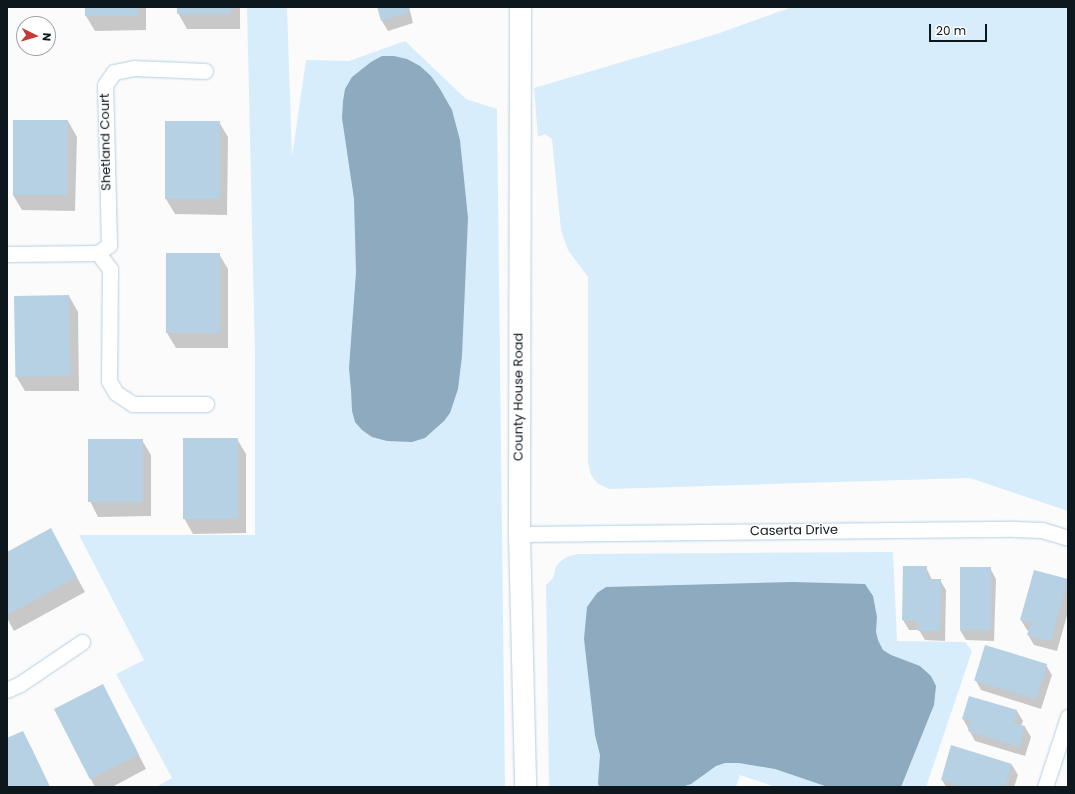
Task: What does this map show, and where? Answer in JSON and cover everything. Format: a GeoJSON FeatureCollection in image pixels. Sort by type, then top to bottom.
{"type":"FeatureCollection","features":[{"type":"Feature","properties":{"kind":"street","name":"County House Road"},"geometry":{"type":"LineString","coordinates":[[520,7],[519,534],[524,787]]}},
{"type":"Feature","properties":{"kind":"street","name":"Shetland Court"},"geometry":{"type":"LineString","coordinates":[[98,253],[109,245],[105,85],[114,72],[134,68],[205,71]]}},
{"type":"Feature","properties":{"kind":"street"},"geometry":{"type":"LineString","coordinates":[[7,254],[98,253],[110,269],[108,381],[116,393],[133,404],[206,404]]}},
{"type":"Feature","properties":{"kind":"street","name":"Caserta Drive"},"geometry":{"type":"LineString","coordinates":[[519,534],[1015,529],[1042,530],[1068,538]]}},
{"type":"Feature","properties":{"kind":"street"},"geometry":{"type":"LineString","coordinates":[[7,690],[20,684],[82,642]]}},
{"type":"Feature","properties":{"kind":"street"},"geometry":{"type":"LineString","coordinates":[[1045,787],[1068,717]]}},
{"type":"Feature","properties":{"kind":"shaded area"},"geometry":{"type":"Polygon","coordinates":[[[247,7],[287,7],[292,157],[306,60],[349,61],[405,41],[466,99],[497,109],[505,787],[156,787],[172,778],[116,674],[144,660],[79,535],[255,535],[255,355],[247,7]]]}},
{"type":"Feature","properties":{"kind":"shaded area"},"geometry":{"type":"Polygon","coordinates":[[[792,7],[1068,7],[1068,511],[970,478],[610,489],[598,484],[591,475],[588,462],[588,277],[568,250],[561,230],[552,139],[545,134],[538,137],[534,88],[717,34],[792,7]]]}},
{"type":"Feature","properties":{"kind":"shaded area"},"geometry":{"type":"Polygon","coordinates":[[[382,56],[394,56],[407,59],[420,66],[431,76],[452,110],[460,140],[468,218],[462,356],[458,389],[450,413],[444,421],[425,438],[412,442],[387,441],[372,437],[362,430],[355,422],[352,411],[349,368],[356,272],[354,199],[342,118],[343,101],[345,89],[352,77],[371,62],[382,56]]]}},
{"type":"Feature","properties":{"kind":"shaded area"},"geometry":{"type":"Polygon","coordinates":[[[893,552],[897,641],[965,642],[972,651],[926,787],[776,787],[740,775],[736,787],[549,787],[546,585],[553,578],[556,566],[562,560],[569,556],[578,554],[893,552]]]}},
{"type":"Feature","properties":{"kind":"shaded area"},"geometry":{"type":"Polygon","coordinates":[[[793,582],[865,584],[873,596],[877,617],[876,632],[883,650],[891,655],[920,666],[931,676],[936,686],[934,705],[901,787],[828,787],[775,769],[739,763],[725,763],[716,766],[691,784],[682,787],[599,787],[600,755],[595,735],[584,639],[587,607],[597,593],[606,587],[793,582]]]}},
{"type":"Feature","properties":{"kind":"building"},"geometry":{"type":"Polygon","coordinates":[[[85,7],[138,7],[138,16],[85,16],[85,7]]]}},
{"type":"Feature","properties":{"kind":"building"},"geometry":{"type":"Polygon","coordinates":[[[177,7],[231,7],[231,14],[177,14],[177,7]]]}},
{"type":"Feature","properties":{"kind":"building"},"geometry":{"type":"Polygon","coordinates":[[[377,7],[407,7],[408,13],[381,21],[377,7]]]}},
{"type":"Feature","properties":{"kind":"building"},"geometry":{"type":"Polygon","coordinates":[[[13,120],[68,120],[68,195],[13,195],[13,120]]]}},
{"type":"Feature","properties":{"kind":"building"},"geometry":{"type":"Polygon","coordinates":[[[165,121],[220,121],[220,199],[165,199],[165,121]]]}},
{"type":"Feature","properties":{"kind":"building"},"geometry":{"type":"Polygon","coordinates":[[[166,253],[220,253],[220,333],[166,333],[166,253]]]}},
{"type":"Feature","properties":{"kind":"building"},"geometry":{"type":"Polygon","coordinates":[[[69,295],[70,376],[15,377],[14,296],[69,295]]]}},
{"type":"Feature","properties":{"kind":"building"},"geometry":{"type":"Polygon","coordinates":[[[183,438],[238,438],[238,519],[183,519],[183,438]]]}},
{"type":"Feature","properties":{"kind":"building"},"geometry":{"type":"Polygon","coordinates":[[[88,439],[143,439],[143,502],[88,502],[88,439]]]}},
{"type":"Feature","properties":{"kind":"building"},"geometry":{"type":"Polygon","coordinates":[[[51,528],[77,577],[7,615],[7,552],[51,528]]]}},
{"type":"Feature","properties":{"kind":"building"},"geometry":{"type":"Polygon","coordinates":[[[903,566],[927,566],[927,579],[941,579],[940,631],[918,631],[918,621],[902,620],[903,566]]]}},
{"type":"Feature","properties":{"kind":"building"},"geometry":{"type":"Polygon","coordinates":[[[960,567],[991,567],[991,630],[960,630],[960,567]]]}},
{"type":"Feature","properties":{"kind":"building"},"geometry":{"type":"Polygon","coordinates":[[[1034,570],[1068,579],[1051,641],[1027,635],[1031,623],[1020,620],[1034,570]]]}},
{"type":"Feature","properties":{"kind":"building"},"geometry":{"type":"Polygon","coordinates":[[[985,645],[1047,664],[1036,699],[974,680],[985,645]]]}},
{"type":"Feature","properties":{"kind":"building"},"geometry":{"type":"Polygon","coordinates":[[[103,684],[139,754],[90,779],[54,709],[103,684]]]}},
{"type":"Feature","properties":{"kind":"building"},"geometry":{"type":"Polygon","coordinates":[[[969,696],[1017,710],[1014,723],[1025,726],[1019,747],[968,731],[971,721],[962,719],[969,696]]]}},
{"type":"Feature","properties":{"kind":"building"},"geometry":{"type":"Polygon","coordinates":[[[23,731],[50,787],[7,787],[7,738],[23,731]]]}},
{"type":"Feature","properties":{"kind":"building"},"geometry":{"type":"Polygon","coordinates":[[[951,745],[1012,764],[1005,787],[964,787],[941,780],[951,745]]]}}]}
